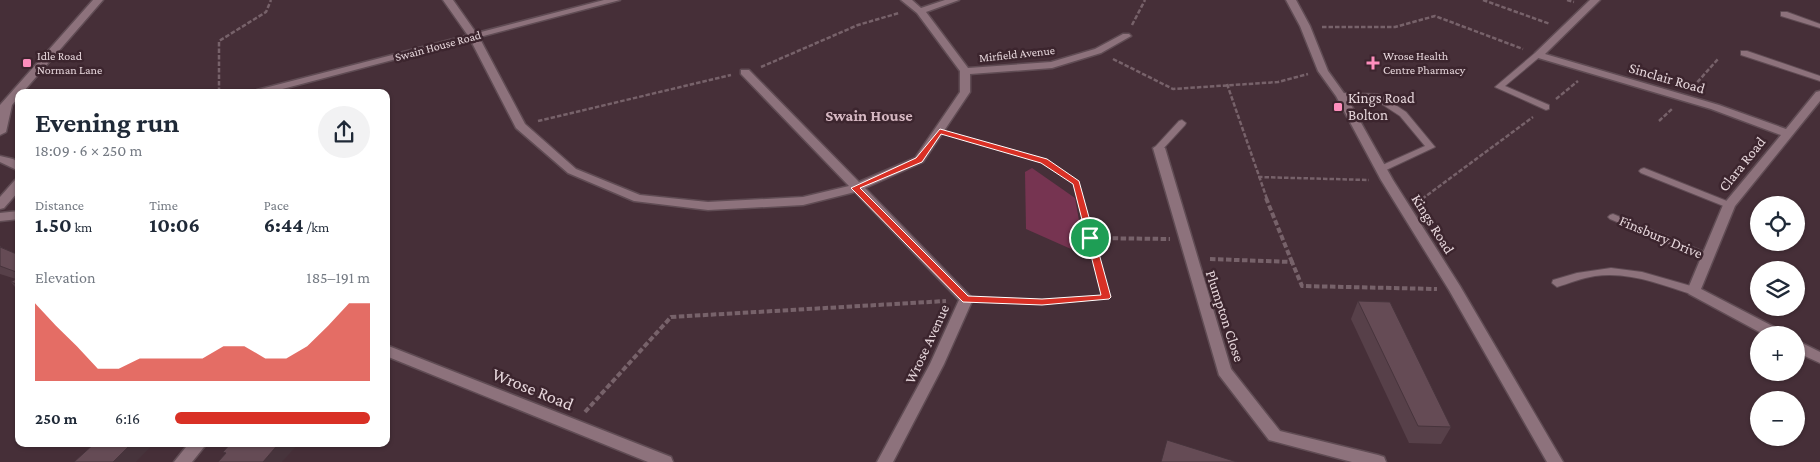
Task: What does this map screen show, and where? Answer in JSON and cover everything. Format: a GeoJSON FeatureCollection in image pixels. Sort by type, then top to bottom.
{"type":"FeatureCollection","features":[{"type":"Feature","properties":{"kind":"street"},"geometry":{"type":"LineString","coordinates":[[21,89],[98,0]]}},
{"type":"Feature","properties":{"kind":"street"},"geometry":{"type":"LineString","coordinates":[[448,0],[474,37],[520,126],[572,171],[638,198],[708,206],[803,201],[855,188],[919,160],[965,92],[965,71],[918,9],[906,0]]}},
{"type":"Feature","properties":{"kind":"street","name":"Swain House Road"},"geometry":{"type":"LineString","coordinates":[[287,89],[615,0]]}},
{"type":"Feature","properties":{"kind":"street"},"geometry":{"type":"LineString","coordinates":[[918,9],[954,0]]}},
{"type":"Feature","properties":{"kind":"street","name":"Kings Road"},"geometry":{"type":"LineString","coordinates":[[1291,0],[1305,26],[1324,71],[1341,96],[1387,180],[1455,289],[1555,462]]}},
{"type":"Feature","properties":{"kind":"street"},"geometry":{"type":"LineString","coordinates":[[1538,54],[1563,28],[1595,0]]}},
{"type":"Feature","properties":{"kind":"street","name":"Mirfield Avenue"},"geometry":{"type":"LineString","coordinates":[[965,71],[1052,65],[1098,51],[1126,36]]}},
{"type":"Feature","properties":{"kind":"street","name":"Sinclair Road"},"geometry":{"type":"LineString","coordinates":[[1538,54],[1684,98],[1787,133]]}},
{"type":"Feature","properties":{"kind":"street","name":"Wrose Avenue"},"geometry":{"type":"LineString","coordinates":[[745,72],[855,188],[966,299],[938,364],[885,462]]}},
{"type":"Feature","properties":{"kind":"street","name":"Clara Road"},"geometry":{"type":"LineString","coordinates":[[1694,291],[1729,205],[1820,94]]}},
{"type":"Feature","properties":{"kind":"street"},"geometry":{"type":"LineString","coordinates":[[0,132],[4,108],[15,95]]}},
{"type":"Feature","properties":{"kind":"street","name":"Plumpton Close"},"geometry":{"type":"LineString","coordinates":[[1159,148],[1224,371],[1275,436],[1378,462]]}},
{"type":"Feature","properties":{"kind":"street"},"geometry":{"type":"LineString","coordinates":[[1,158],[15,156]]}},
{"type":"Feature","properties":{"kind":"street"},"geometry":{"type":"LineString","coordinates":[[1,158],[9,160],[15,165]]}},
{"type":"Feature","properties":{"kind":"street"},"geometry":{"type":"LineString","coordinates":[[0,205],[15,190]]}},
{"type":"Feature","properties":{"kind":"street"},"geometry":{"type":"LineString","coordinates":[[0,217],[15,215]]}},
{"type":"Feature","properties":{"kind":"street"},"geometry":{"type":"LineString","coordinates":[[1694,291],[1760,326]]}},
{"type":"Feature","properties":{"kind":"street"},"geometry":{"type":"LineString","coordinates":[[1805,350],[1820,358]]}},
{"type":"Feature","properties":{"kind":"street","name":"Wrose Road"},"geometry":{"type":"LineString","coordinates":[[390,352],[665,462]]}},
{"type":"Feature","properties":{"kind":"street"},"geometry":{"type":"LineString","coordinates":[[182,462],[196,447]]}},
{"type":"Feature","properties":{"kind":"lane"},"geometry":{"type":"LineString","coordinates":[[1784,14],[1820,26]]}},
{"type":"Feature","properties":{"kind":"lane"},"geometry":{"type":"LineString","coordinates":[[1744,53],[1820,79]]}},
{"type":"Feature","properties":{"kind":"lane"},"geometry":{"type":"LineString","coordinates":[[1538,54],[1499,87],[1546,107]]}},
{"type":"Feature","properties":{"kind":"lane"},"geometry":{"type":"LineString","coordinates":[[1341,96],[1376,96],[1403,114],[1431,147],[1381,168]]}},
{"type":"Feature","properties":{"kind":"lane"},"geometry":{"type":"LineString","coordinates":[[1159,148],[1182,123]]}},
{"type":"Feature","properties":{"kind":"lane"},"geometry":{"type":"LineString","coordinates":[[1644,171],[1729,205]]}},
{"type":"Feature","properties":{"kind":"lane","name":"Finsbury Drive"},"geometry":{"type":"LineString","coordinates":[[1613,217],[1708,257]]}},
{"type":"Feature","properties":{"kind":"lane"},"geometry":{"type":"LineString","coordinates":[[1557,283],[1579,275],[1611,270],[1630,272],[1694,291]]}},
{"type":"Feature","properties":{"kind":"path"},"geometry":{"type":"LineString","coordinates":[[219,89],[219,41],[266,12],[271,0]]}},
{"type":"Feature","properties":{"kind":"path"},"geometry":{"type":"LineString","coordinates":[[1126,36],[1146,0]]}},
{"type":"Feature","properties":{"kind":"path"},"geometry":{"type":"LineString","coordinates":[[1483,0],[1563,28]]}},
{"type":"Feature","properties":{"kind":"path"},"geometry":{"type":"LineString","coordinates":[[520,126],[771,65],[858,25],[918,9]]}},
{"type":"Feature","properties":{"kind":"path"},"geometry":{"type":"LineString","coordinates":[[1305,26],[1395,27],[1435,16],[1538,54]]}},
{"type":"Feature","properties":{"kind":"path"},"geometry":{"type":"LineString","coordinates":[[1098,51],[1173,89],[1278,82],[1324,71]]}},
{"type":"Feature","properties":{"kind":"path"},"geometry":{"type":"LineString","coordinates":[[1684,98],[1718,59]]}},
{"type":"Feature","properties":{"kind":"path"},"geometry":{"type":"LineString","coordinates":[[1418,202],[1546,107],[1591,71]]}},
{"type":"Feature","properties":{"kind":"path"},"geometry":{"type":"LineString","coordinates":[[1227,84],[1258,177],[1302,286],[1455,289]]}},
{"type":"Feature","properties":{"kind":"path"},"geometry":{"type":"LineString","coordinates":[[573,425],[671,317],[966,299],[1042,302],[1106,297],[1076,183],[1044,161],[940,131]]}},
{"type":"Feature","properties":{"kind":"path"},"geometry":{"type":"LineString","coordinates":[[1258,177],[1387,180]]}},
{"type":"Feature","properties":{"kind":"path"},"geometry":{"type":"LineString","coordinates":[[1090,238],[1186,240]]}},
{"type":"Feature","properties":{"kind":"path"},"geometry":{"type":"LineString","coordinates":[[1190,258],[1292,262]]}},
{"type":"Feature","properties":{"kind":"shaded area"},"geometry":{"type":"Polygon","coordinates":[[[1032,168],[1075,198],[1083,243],[1071,249],[1026,229],[1025,172],[1032,168]]]}},
{"type":"Feature","properties":{"kind":"building"},"geometry":{"type":"Polygon","coordinates":[[[0,247],[15,253],[15,272],[0,266],[0,247]]]}},
{"type":"Feature","properties":{"kind":"building"},"geometry":{"type":"Polygon","coordinates":[[[1358,301],[1390,302],[1451,427],[1418,426],[1358,301]]]}},
{"type":"Feature","properties":{"kind":"building"},"geometry":{"type":"Polygon","coordinates":[[[1167,440],[1237,462],[1161,462],[1167,440]]]}},
{"type":"Feature","properties":{"kind":"building"},"geometry":{"type":"Polygon","coordinates":[[[90,447],[128,447],[113,462],[74,462],[90,447]]]}},
{"type":"Feature","properties":{"kind":"building"},"geometry":{"type":"Polygon","coordinates":[[[228,447],[276,447],[263,462],[218,462],[226,453],[223,452],[228,447]]]}},
{"type":"Feature","properties":{"kind":"place","name":"Idle Road Norman Lane"},"geometry":{"type":"Point","coordinates":[27,63]}},
{"type":"Feature","properties":{"kind":"place","name":"Wrose Health Centre Pharmacy"},"geometry":{"type":"Point","coordinates":[1373,63]}},
{"type":"Feature","properties":{"kind":"place","name":"Kings Road Bolton"},"geometry":{"type":"Point","coordinates":[1338,107]}},
{"type":"Feature","properties":{"kind":"district","name":"Swain House"},"geometry":{"type":"Point","coordinates":[869,115]}},
{"type":"Feature","properties":{"kind":"route"},"geometry":{"type":"LineString","coordinates":[[940,131],[1044,161],[1076,183],[1090,238],[1106,297],[1042,302],[966,299],[855,188],[919,160],[940,131]]}}]}
